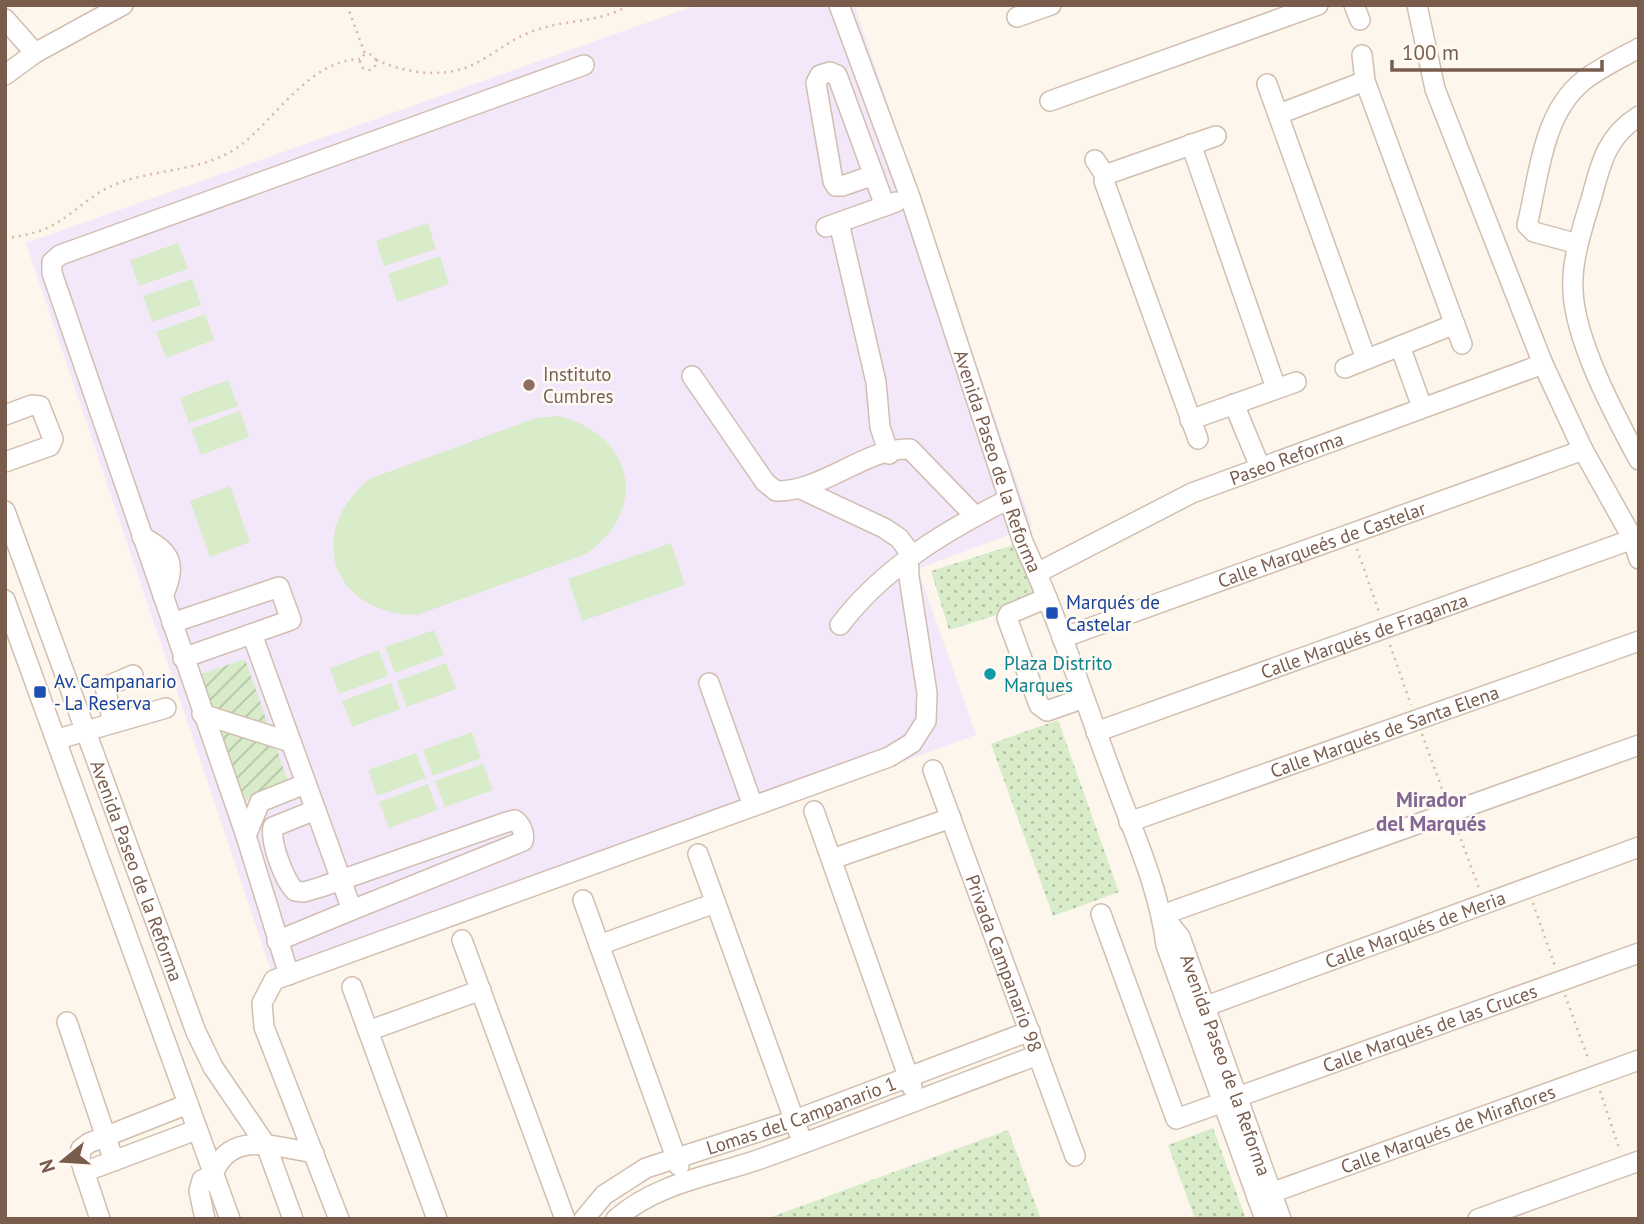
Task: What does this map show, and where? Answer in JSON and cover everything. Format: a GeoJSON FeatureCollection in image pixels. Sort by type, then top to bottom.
{"type":"FeatureCollection","features":[{"type":"Feature","properties":{"kind":"street"},"geometry":{"type":"LineString","coordinates":[[5,75],[35,53],[123,5]]}},
{"type":"Feature","properties":{"kind":"street","name":"Avenida Paseo de la Reforma"},"geometry":{"type":"LineString","coordinates":[[839,5],[910,197],[1023,542],[1047,598],[1162,915],[1166,945],[1197,1009],[1265,1195],[1281,1219]]}},
{"type":"Feature","properties":{"kind":"street"},"geometry":{"type":"LineString","coordinates":[[1017,17],[1051,5]]}},
{"type":"Feature","properties":{"kind":"street"},"geometry":{"type":"LineString","coordinates":[[1050,101],[1318,5]]}},
{"type":"Feature","properties":{"kind":"street"},"geometry":{"type":"LineString","coordinates":[[1417,5],[1435,89],[1543,364],[1583,450],[1633,539],[1639,559]]}},
{"type":"Feature","properties":{"kind":"street"},"geometry":{"type":"LineString","coordinates":[[5,19],[35,53]]}},
{"type":"Feature","properties":{"kind":"street"},"geometry":{"type":"LineString","coordinates":[[1578,244],[1534,232],[1527,225],[1551,124],[1564,100],[1583,81],[1639,47]]}},
{"type":"Feature","properties":{"kind":"street"},"geometry":{"type":"LineString","coordinates":[[1362,55],[1365,80],[1462,344]]}},
{"type":"Feature","properties":{"kind":"street"},"geometry":{"type":"LineString","coordinates":[[289,975],[246,836],[52,273],[52,262],[60,254],[584,65]]}},
{"type":"Feature","properties":{"kind":"street"},"geometry":{"type":"LineString","coordinates":[[874,175],[842,186],[836,186],[833,181],[816,83],[820,75],[830,72],[837,75],[874,175],[885,206]]}},
{"type":"Feature","properties":{"kind":"street"},"geometry":{"type":"LineString","coordinates":[[1279,114],[1365,80]]}},
{"type":"Feature","properties":{"kind":"street"},"geometry":{"type":"LineString","coordinates":[[1267,84],[1366,359]]}},
{"type":"Feature","properties":{"kind":"street"},"geometry":{"type":"LineString","coordinates":[[1639,117],[1614,136],[1604,150],[1578,244],[1573,291],[1580,329],[1614,414],[1639,460]]}},
{"type":"Feature","properties":{"kind":"street"},"geometry":{"type":"LineString","coordinates":[[1198,439],[1100,168],[1216,136]]}},
{"type":"Feature","properties":{"kind":"street"},"geometry":{"type":"LineString","coordinates":[[1191,144],[1276,388]]}},
{"type":"Feature","properties":{"kind":"street"},"geometry":{"type":"LineString","coordinates":[[889,454],[878,417],[876,382],[832,225],[910,197]]}},
{"type":"Feature","properties":{"kind":"street"},"geometry":{"type":"LineString","coordinates":[[1345,368],[1455,324]]}},
{"type":"Feature","properties":{"kind":"street"},"geometry":{"type":"LineString","coordinates":[[1400,346],[1422,407]]}},
{"type":"Feature","properties":{"kind":"street","name":"Paseo Reforma"},"geometry":{"type":"LineString","coordinates":[[1037,573],[1157,510],[1260,467],[1543,364]]}},
{"type":"Feature","properties":{"kind":"street"},"geometry":{"type":"LineString","coordinates":[[692,376],[765,482],[776,491],[801,489],[889,454],[911,449],[975,516]]}},
{"type":"Feature","properties":{"kind":"street"},"geometry":{"type":"LineString","coordinates":[[1190,420],[1296,382]]}},
{"type":"Feature","properties":{"kind":"street"},"geometry":{"type":"LineString","coordinates":[[1234,404],[1260,467]]}},
{"type":"Feature","properties":{"kind":"street"},"geometry":{"type":"LineString","coordinates":[[5,415],[32,405],[40,406],[53,439],[50,446],[5,462]]}},
{"type":"Feature","properties":{"kind":"street","name":"Calle Marqueés de Castelar"},"geometry":{"type":"LineString","coordinates":[[1062,639],[1583,450]]}},
{"type":"Feature","properties":{"kind":"street"},"geometry":{"type":"LineString","coordinates":[[339,1219],[261,1013],[268,987],[274,980],[889,757],[912,743],[926,721],[927,692],[909,577],[908,550],[899,538],[884,528],[801,489]]}},
{"type":"Feature","properties":{"kind":"street"},"geometry":{"type":"LineString","coordinates":[[840,625],[869,590],[909,557],[975,516],[1009,499]]}},
{"type":"Feature","properties":{"kind":"street","name":"Avenida Paseo de la Reforma"},"geometry":{"type":"LineString","coordinates":[[5,511],[196,1032],[214,1067],[267,1145],[293,1219]]}},
{"type":"Feature","properties":{"kind":"street","name":"Calle Marqués de Fraganza"},"geometry":{"type":"LineString","coordinates":[[1096,732],[1633,539]]}},
{"type":"Feature","properties":{"kind":"street"},"geometry":{"type":"LineString","coordinates":[[172,623],[279,587],[291,620],[183,658]]}},
{"type":"Feature","properties":{"kind":"street"},"geometry":{"type":"LineString","coordinates":[[1047,598],[1009,614],[1007,618],[1039,705],[1047,711],[1084,698]]}},
{"type":"Feature","properties":{"kind":"street","name":"Avenida Paseo de la Reforma"},"geometry":{"type":"LineString","coordinates":[[5,600],[58,739],[230,1219]]}},
{"type":"Feature","properties":{"kind":"street"},"geometry":{"type":"LineString","coordinates":[[252,634],[352,910]]}},
{"type":"Feature","properties":{"kind":"street"},"geometry":{"type":"LineString","coordinates":[[23,646],[50,636]]}},
{"type":"Feature","properties":{"kind":"street","name":"Calle Marqués de Santa Elena"},"geometry":{"type":"LineString","coordinates":[[1129,822],[1639,641]]}},
{"type":"Feature","properties":{"kind":"street"},"geometry":{"type":"LineString","coordinates":[[113,723],[104,687],[133,675]]}},
{"type":"Feature","properties":{"kind":"street"},"geometry":{"type":"LineString","coordinates":[[709,684],[753,806]]}},
{"type":"Feature","properties":{"kind":"street"},"geometry":{"type":"LineString","coordinates":[[58,739],[166,708]]}},
{"type":"Feature","properties":{"kind":"street"},"geometry":{"type":"LineString","coordinates":[[202,714],[290,742]]}},
{"type":"Feature","properties":{"kind":"street"},"geometry":{"type":"LineString","coordinates":[[1162,915],[1639,745]]}},
{"type":"Feature","properties":{"kind":"street","name":"Privada Campanario 98"},"geometry":{"type":"LineString","coordinates":[[933,770],[1076,1156]]}},
{"type":"Feature","properties":{"kind":"street"},"geometry":{"type":"LineString","coordinates":[[246,836],[260,802],[305,784]]}},
{"type":"Feature","properties":{"kind":"street"},"geometry":{"type":"LineString","coordinates":[[277,941],[516,844],[523,841],[524,836],[515,820],[304,892],[295,891],[280,858],[272,834],[273,827],[315,810]]}},
{"type":"Feature","properties":{"kind":"street"},"geometry":{"type":"LineString","coordinates":[[814,811],[916,1100]]}},
{"type":"Feature","properties":{"kind":"street"},"geometry":{"type":"LineString","coordinates":[[832,859],[951,818]]}},
{"type":"Feature","properties":{"kind":"street","name":"Calle Marqués de Meria"},"geometry":{"type":"LineString","coordinates":[[1197,1009],[1639,847]]}},
{"type":"Feature","properties":{"kind":"street"},"geometry":{"type":"LineString","coordinates":[[698,854],[802,1144]]}},
{"type":"Feature","properties":{"kind":"street"},"geometry":{"type":"LineString","coordinates":[[583,900],[683,1180]]}},
{"type":"Feature","properties":{"kind":"street"},"geometry":{"type":"LineString","coordinates":[[599,945],[715,903]]}},
{"type":"Feature","properties":{"kind":"street","name":"Calle Marqués de las Cruces"},"geometry":{"type":"LineString","coordinates":[[1101,914],[1176,1119],[1639,953]]}},
{"type":"Feature","properties":{"kind":"street"},"geometry":{"type":"LineString","coordinates":[[462,940],[565,1219]]}},
{"type":"Feature","properties":{"kind":"street"},"geometry":{"type":"LineString","coordinates":[[352,987],[437,1219]]}},
{"type":"Feature","properties":{"kind":"street"},"geometry":{"type":"LineString","coordinates":[[368,1031],[481,990]]}},
{"type":"Feature","properties":{"kind":"street"},"geometry":{"type":"LineString","coordinates":[[67,1022],[114,1161]]}},
{"type":"Feature","properties":{"kind":"street","name":"Lomas del Campanario 1"},"geometry":{"type":"LineString","coordinates":[[584,1219],[604,1195],[646,1168],[795,1121],[1030,1031]]}},
{"type":"Feature","properties":{"kind":"street","name":"Lomas del Campanario 1"},"geometry":{"type":"LineString","coordinates":[[616,1219],[625,1211],[683,1180],[740,1167],[1038,1055]]}},
{"type":"Feature","properties":{"kind":"street","name":"Calle Marqués de Miraflores"},"geometry":{"type":"LineString","coordinates":[[1265,1195],[1639,1060]]}},
{"type":"Feature","properties":{"kind":"street"},"geometry":{"type":"LineString","coordinates":[[100,1219],[84,1172],[81,1150],[188,1104]]}},
{"type":"Feature","properties":{"kind":"street"},"geometry":{"type":"LineString","coordinates":[[84,1172],[196,1130]]}},
{"type":"Feature","properties":{"kind":"street"},"geometry":{"type":"LineString","coordinates":[[205,1219],[199,1191],[202,1180],[213,1175],[218,1160],[231,1148],[267,1145],[314,1153]]}},
{"type":"Feature","properties":{"kind":"street"},"geometry":{"type":"LineString","coordinates":[[1478,1219],[1632,1164]]}},
{"type":"Feature","properties":{"kind":"street","name":"Avenida Paseo de la Reforma"},"geometry":{"type":"LineString","coordinates":[[1265,1195],[1265,1219]]}},
{"type":"Feature","properties":{"kind":"path"},"geometry":{"type":"LineString","coordinates":[[347,5],[365,54]]}},
{"type":"Feature","properties":{"kind":"path"},"geometry":{"type":"LineString","coordinates":[[365,54],[410,72],[450,71],[479,62],[517,37],[537,29],[614,14],[629,5]]}},
{"type":"Feature","properties":{"kind":"path"},"geometry":{"type":"LineString","coordinates":[[5,239],[52,226],[115,184],[228,153],[246,141],[280,103],[309,81],[340,64],[360,59],[365,54]]}},
{"type":"Feature","properties":{"kind":"path"},"geometry":{"type":"LineString","coordinates":[[360,59],[366,70],[374,68],[376,60]]}},
{"type":"Feature","properties":{"kind":"path"},"geometry":{"type":"LineString","coordinates":[[1527,886],[1594,1076],[1632,1164]]}},
{"type":"Feature","properties":{"kind":"shaded area","name":"Instituto Cumbres"},"geometry":{"type":"Polygon","coordinates":[[[697,5],[854,5],[1032,526],[918,569],[976,735],[277,988],[26,243],[697,5]]]}},
{"type":"Feature","properties":{"kind":"green space"},"geometry":{"type":"Polygon","coordinates":[[[428,223],[436,249],[384,266],[376,241],[428,223]]]}},
{"type":"Feature","properties":{"kind":"green space"},"geometry":{"type":"Polygon","coordinates":[[[178,243],[188,269],[139,286],[130,260],[178,243]]]}},
{"type":"Feature","properties":{"kind":"green space"},"geometry":{"type":"Polygon","coordinates":[[[440,256],[449,284],[397,302],[388,274],[440,256]]]}},
{"type":"Feature","properties":{"kind":"green space"},"geometry":{"type":"Polygon","coordinates":[[[192,279],[201,305],[152,322],[143,296],[192,279]]]}},
{"type":"Feature","properties":{"kind":"green space"},"geometry":{"type":"Polygon","coordinates":[[[205,314],[214,340],[166,358],[156,332],[205,314]]]}},
{"type":"Feature","properties":{"kind":"green space"},"geometry":{"type":"Polygon","coordinates":[[[228,380],[238,406],[189,423],[180,398],[228,380]]]}},
{"type":"Feature","properties":{"kind":"green space"},"geometry":{"type":"Polygon","coordinates":[[[240,411],[249,437],[201,455],[191,429],[240,411]]]}},
{"type":"Feature","properties":{"kind":"green space"},"geometry":{"type":"Polygon","coordinates":[[[559,416],[585,426],[604,440],[618,457],[625,477],[625,497],[619,518],[605,537],[584,555],[417,615],[388,611],[365,601],[347,586],[337,567],[333,546],[337,523],[349,501],[369,479],[536,418],[559,416]]]}},
{"type":"Feature","properties":{"kind":"green space"},"geometry":{"type":"Polygon","coordinates":[[[230,486],[250,542],[210,557],[190,501],[230,486]]]}},
{"type":"Feature","properties":{"kind":"green space"},"geometry":{"type":"Polygon","coordinates":[[[1023,542],[1041,601],[949,630],[931,571],[1023,542]]]}},
{"type":"Feature","properties":{"kind":"green space"},"geometry":{"type":"Polygon","coordinates":[[[671,543],[685,585],[582,621],[568,579],[671,543]]]}},
{"type":"Feature","properties":{"kind":"green space"},"geometry":{"type":"Polygon","coordinates":[[[434,630],[444,655],[395,673],[385,647],[434,630]]]}},
{"type":"Feature","properties":{"kind":"green space"},"geometry":{"type":"Polygon","coordinates":[[[379,650],[388,676],[339,694],[330,668],[379,650]]]}},
{"type":"Feature","properties":{"kind":"green space"},"geometry":{"type":"Polygon","coordinates":[[[245,659],[288,781],[252,794],[241,808],[195,676],[245,659]]]}},
{"type":"Feature","properties":{"kind":"green space"},"geometry":{"type":"Polygon","coordinates":[[[446,663],[456,689],[407,707],[397,681],[446,663]]]}},
{"type":"Feature","properties":{"kind":"green space"},"geometry":{"type":"Polygon","coordinates":[[[391,683],[400,709],[352,727],[342,701],[391,683]]]}},
{"type":"Feature","properties":{"kind":"green space"},"geometry":{"type":"Polygon","coordinates":[[[1058,720],[1119,892],[1053,916],[991,744],[1058,720]]]}},
{"type":"Feature","properties":{"kind":"green space"},"geometry":{"type":"Polygon","coordinates":[[[472,732],[481,758],[433,776],[423,750],[472,732]]]}},
{"type":"Feature","properties":{"kind":"green space"},"geometry":{"type":"Polygon","coordinates":[[[416,753],[426,778],[377,796],[368,770],[416,753]]]}},
{"type":"Feature","properties":{"kind":"green space"},"geometry":{"type":"Polygon","coordinates":[[[483,764],[493,790],[445,807],[435,781],[483,764]]]}},
{"type":"Feature","properties":{"kind":"green space"},"geometry":{"type":"Polygon","coordinates":[[[428,784],[437,810],[389,828],[379,802],[428,784]]]}},
{"type":"Feature","properties":{"kind":"green space"},"geometry":{"type":"Polygon","coordinates":[[[1213,1128],[1246,1219],[1195,1219],[1168,1145],[1213,1128]]]}},
{"type":"Feature","properties":{"kind":"green space"},"geometry":{"type":"Polygon","coordinates":[[[1008,1130],[1041,1219],[766,1219],[1008,1130]]]}},
{"type":"Feature","properties":{"kind":"place","name":"Instituto Cumbres"},"geometry":{"type":"Point","coordinates":[529,385]}},
{"type":"Feature","properties":{"kind":"place","name":"Marqués de Castelar"},"geometry":{"type":"Point","coordinates":[1052,613]}},
{"type":"Feature","properties":{"kind":"place","name":"Plaza Distrito Marques"},"geometry":{"type":"Point","coordinates":[990,674]}},
{"type":"Feature","properties":{"kind":"place","name":"Av. Campanario - La Reserva"},"geometry":{"type":"Point","coordinates":[40,692]}},
{"type":"Feature","properties":{"kind":"district","name":"Mirador del Marqués"},"geometry":{"type":"Point","coordinates":[1431,812]}}]}
